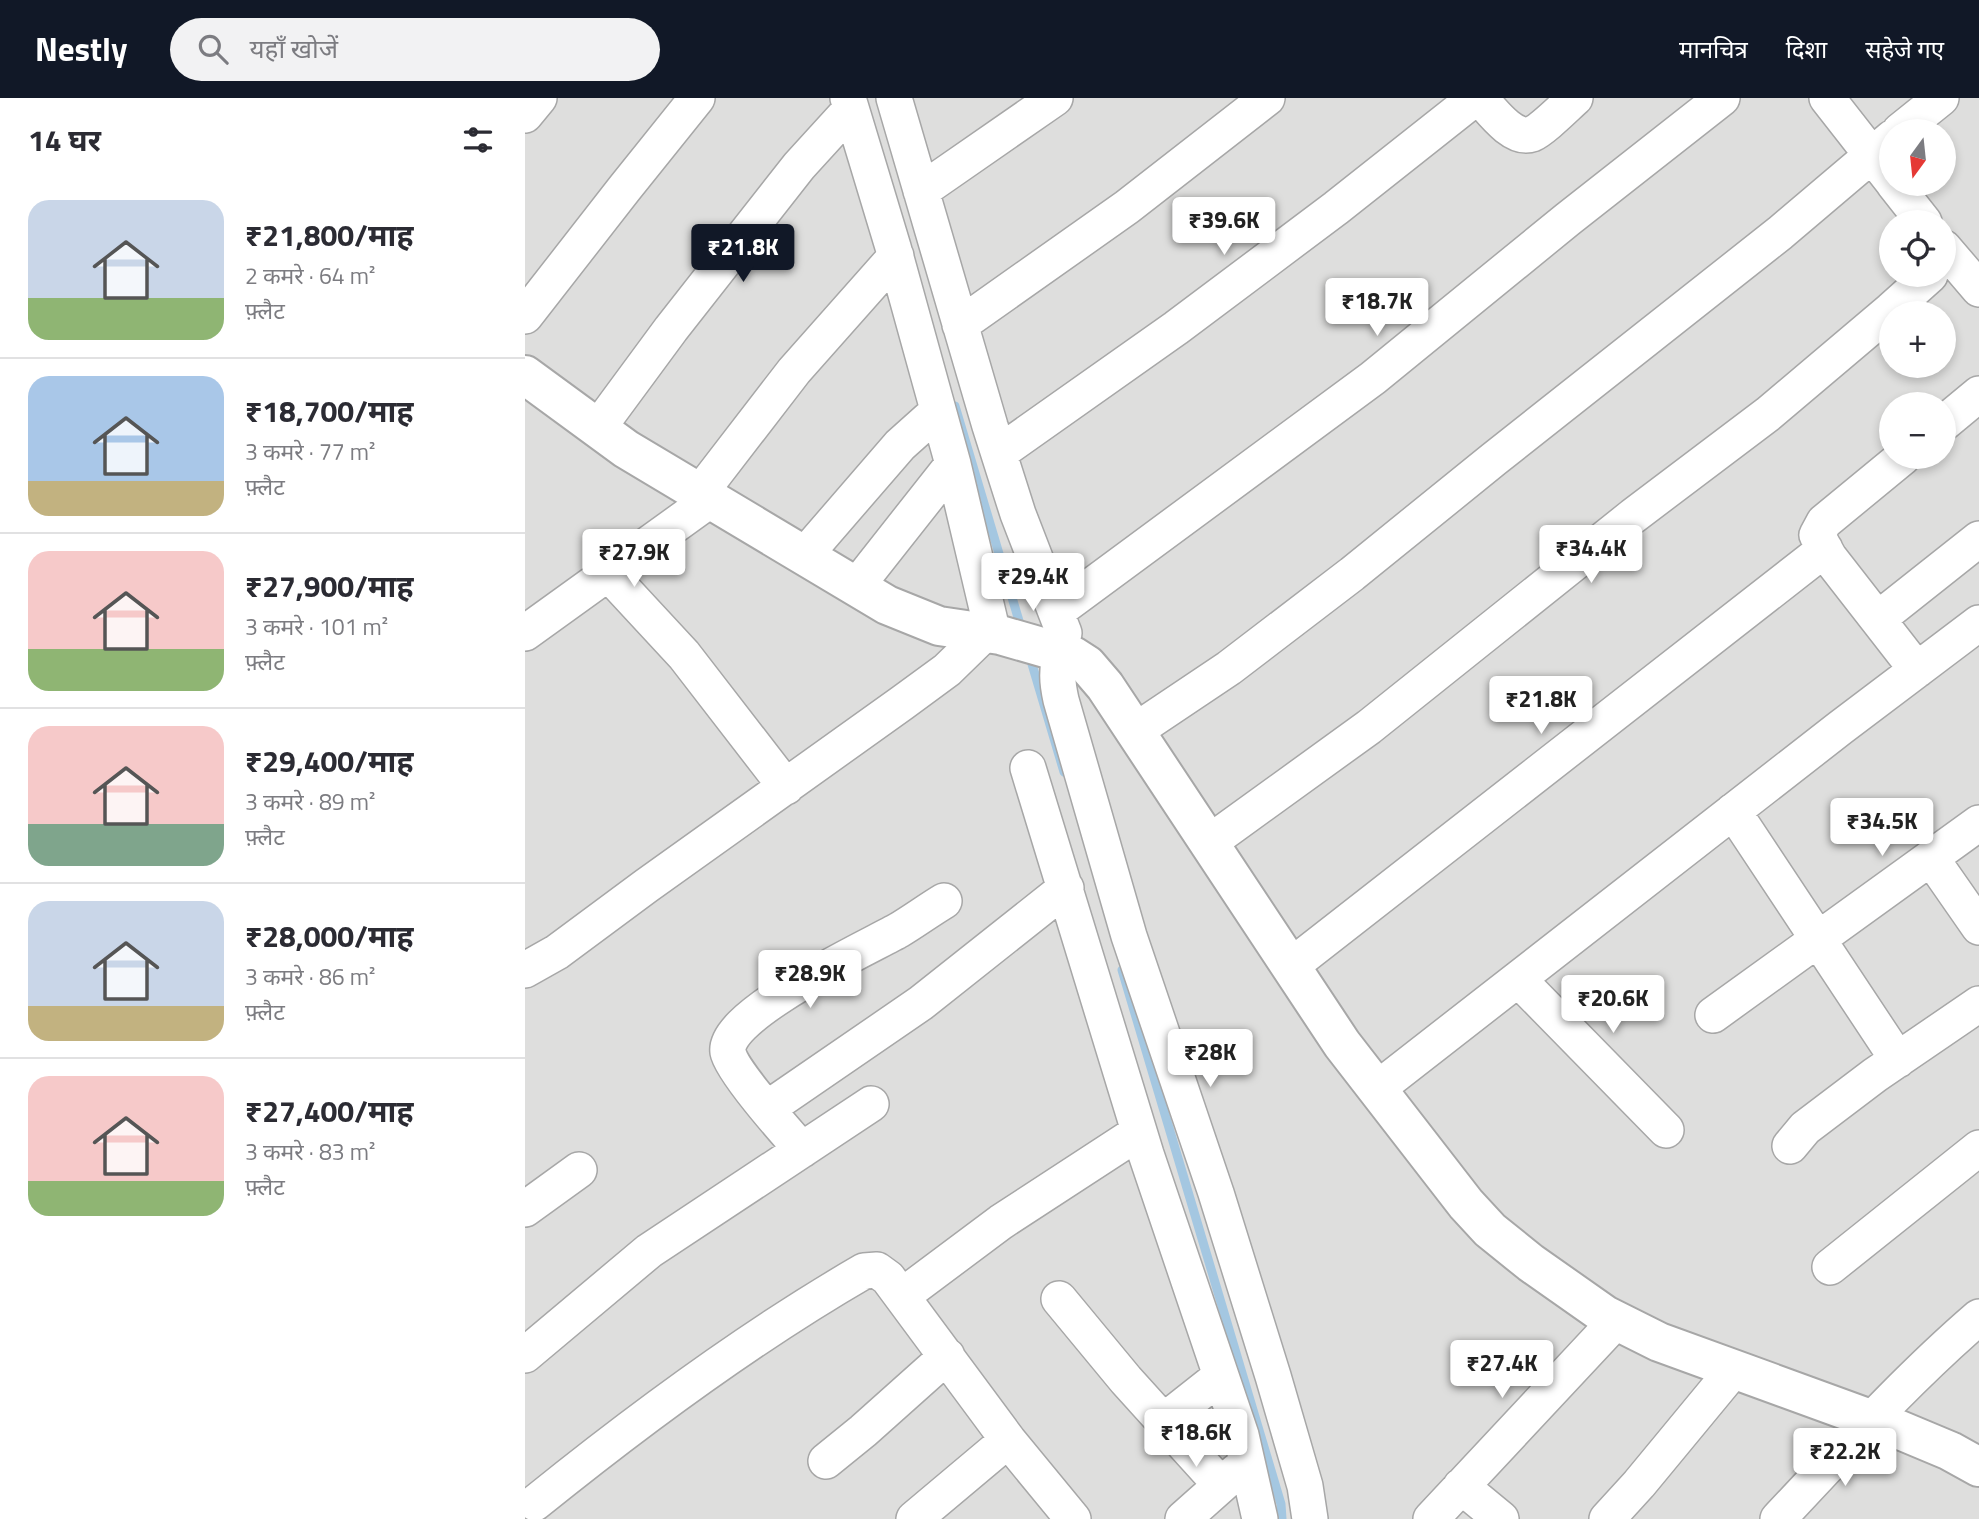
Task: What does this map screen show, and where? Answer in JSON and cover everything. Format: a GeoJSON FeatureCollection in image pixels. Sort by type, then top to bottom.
{"type":"FeatureCollection","features":[{"type":"Feature","properties":{"kind":"street"},"geometry":{"type":"LineString","coordinates":[[525,115],[539,98]]}},
{"type":"Feature","properties":{"kind":"street"},"geometry":{"type":"LineString","coordinates":[[525,316],[697,98]]}},
{"type":"Feature","properties":{"kind":"street"},"geometry":{"type":"LineString","coordinates":[[894,98],[999,453],[1061,642],[1057,666],[1059,692],[1129,936],[1216,1194],[1273,1376],[1305,1486],[1310,1519]]}},
{"type":"Feature","properties":{"kind":"street"},"geometry":{"type":"LineString","coordinates":[[921,191],[1055,98]]}},
{"type":"Feature","properties":{"kind":"street"},"geometry":{"type":"LineString","coordinates":[[960,325],[1127,207],[1267,98]]}},
{"type":"Feature","properties":{"kind":"street"},"geometry":{"type":"LineString","coordinates":[[999,453],[1176,328],[1478,98],[1506,126],[1520,135],[1533,134],[1575,98]]}},
{"type":"Feature","properties":{"kind":"street"},"geometry":{"type":"LineString","coordinates":[[1061,642],[1373,378],[1568,219],[1723,98]]}},
{"type":"Feature","properties":{"kind":"street"},"geometry":{"type":"LineString","coordinates":[[1828,98],[1879,156]]}},
{"type":"Feature","properties":{"kind":"street"},"geometry":{"type":"LineString","coordinates":[[1915,119],[1941,98]]}},
{"type":"Feature","properties":{"kind":"street"},"geometry":{"type":"LineString","coordinates":[[849,104],[896,256],[953,464],[992,634]]}},
{"type":"Feature","properties":{"kind":"street"},"geometry":{"type":"LineString","coordinates":[[598,428],[671,329],[849,104]]}},
{"type":"Feature","properties":{"kind":"street"},"geometry":{"type":"LineString","coordinates":[[1135,731],[1229,668],[1352,574],[1780,233],[1879,170]]}},
{"type":"Feature","properties":{"kind":"street"},"geometry":{"type":"LineString","coordinates":[[525,633],[608,573],[706,496],[794,371],[896,256]]}},
{"type":"Feature","properties":{"kind":"street"},"geometry":{"type":"LineString","coordinates":[[1956,271],[1979,289]]}},
{"type":"Feature","properties":{"kind":"street"},"geometry":{"type":"LineString","coordinates":[[1210,842],[1369,727],[1633,516],[1768,414],[1914,287]]}},
{"type":"Feature","properties":{"kind":"street"},"geometry":{"type":"LineString","coordinates":[[525,375],[626,449],[887,605],[939,626],[1061,642],[1087,665],[1105,686],[1342,1044],[1465,1204],[1490,1230],[1531,1264],[1616,1321],[1659,1342],[1871,1419],[1950,1451],[1979,1467]]}},
{"type":"Feature","properties":{"kind":"street"},"geometry":{"type":"LineString","coordinates":[[1956,413],[1979,394]]}},
{"type":"Feature","properties":{"kind":"street"},"geometry":{"type":"LineString","coordinates":[[804,556],[900,445],[938,411]]}},
{"type":"Feature","properties":{"kind":"street"},"geometry":{"type":"LineString","coordinates":[[856,587],[953,464]]}},
{"type":"Feature","properties":{"kind":"street"},"geometry":{"type":"LineString","coordinates":[[1888,469],[1824,522],[1818,535],[1825,549],[1917,670]]}},
{"type":"Feature","properties":{"kind":"street"},"geometry":{"type":"LineString","coordinates":[[1878,619],[1979,539]]}},
{"type":"Feature","properties":{"kind":"street"},"geometry":{"type":"LineString","coordinates":[[1291,966],[1825,549]]}},
{"type":"Feature","properties":{"kind":"street"},"geometry":{"type":"LineString","coordinates":[[608,573],[684,655],[786,787]]}},
{"type":"Feature","properties":{"kind":"street"},"geometry":{"type":"LineString","coordinates":[[1377,1089],[1979,623]]}},
{"type":"Feature","properties":{"kind":"street"},"geometry":{"type":"LineString","coordinates":[[525,970],[557,951],[786,787],[992,634]]}},
{"type":"Feature","properties":{"kind":"street"},"geometry":{"type":"LineString","coordinates":[[1028,768],[1139,1132],[1241,1435],[1261,1519]]}},
{"type":"Feature","properties":{"kind":"street"},"geometry":{"type":"LineString","coordinates":[[1733,811],[1898,1060]]}},
{"type":"Feature","properties":{"kind":"street"},"geometry":{"type":"LineString","coordinates":[[1713,1015],[1979,823]]}},
{"type":"Feature","properties":{"kind":"street"},"geometry":{"type":"LineString","coordinates":[[1931,858],[1979,927]]}},
{"type":"Feature","properties":{"kind":"street"},"geometry":{"type":"LineString","coordinates":[[768,1108],[921,1003],[1066,888]]}},
{"type":"Feature","properties":{"kind":"street"},"geometry":{"type":"LineString","coordinates":[[802,1150],[729,1056],[727,1048],[730,1039],[740,1026],[782,993],[864,946],[898,930],[944,901]]}},
{"type":"Feature","properties":{"kind":"street"},"geometry":{"type":"LineString","coordinates":[[1519,980],[1666,1130]]}},
{"type":"Feature","properties":{"kind":"street"},"geometry":{"type":"LineString","coordinates":[[1790,1146],[1805,1128],[1979,1004]]}},
{"type":"Feature","properties":{"kind":"street"},"geometry":{"type":"LineString","coordinates":[[525,1355],[649,1251],[871,1104]]}},
{"type":"Feature","properties":{"kind":"street"},"geometry":{"type":"LineString","coordinates":[[902,1296],[1001,1222],[1139,1132]]}},
{"type":"Feature","properties":{"kind":"street"},"geometry":{"type":"LineString","coordinates":[[1830,1267],[1979,1148]]}},
{"type":"Feature","properties":{"kind":"street"},"geometry":{"type":"LineString","coordinates":[[525,1209],[579,1170]]}},
{"type":"Feature","properties":{"kind":"street"},"geometry":{"type":"LineString","coordinates":[[536,1504],[595,1454],[675,1394],[864,1271],[877,1270],[888,1278],[1008,1440],[1073,1519]]}},
{"type":"Feature","properties":{"kind":"street"},"geometry":{"type":"LineString","coordinates":[[1059,1298],[1126,1380],[1221,1485]]}},
{"type":"Feature","properties":{"kind":"street"},"geometry":{"type":"LineString","coordinates":[[1778,1519],[1871,1419],[1945,1346],[1979,1317]]}},
{"type":"Feature","properties":{"kind":"street"},"geometry":{"type":"LineString","coordinates":[[1431,1519],[1616,1321]]}},
{"type":"Feature","properties":{"kind":"street"},"geometry":{"type":"LineString","coordinates":[[826,1461],[947,1356]]}},
{"type":"Feature","properties":{"kind":"street"},"geometry":{"type":"LineString","coordinates":[[1607,1519],[1734,1369]]}},
{"type":"Feature","properties":{"kind":"street"},"geometry":{"type":"LineString","coordinates":[[1164,1421],[1221,1376]]}},
{"type":"Feature","properties":{"kind":"street"},"geometry":{"type":"LineString","coordinates":[[914,1519],[1008,1440]]}},
{"type":"Feature","properties":{"kind":"street"},"geometry":{"type":"LineString","coordinates":[[1183,1519],[1247,1461]]}},
{"type":"Feature","properties":{"kind":"street"},"geometry":{"type":"LineString","coordinates":[[1461,1486],[1501,1519]]}},
{"type":"Feature","properties":{"kind":"shaded area"},"geometry":{"type":"Polygon","coordinates":[[[525,98],[1979,98],[1979,1519],[525,1519],[525,98]]]}},
{"type":"Feature","properties":{"kind":"waterway"},"geometry":{"type":"LineString","coordinates":[[955,406],[1022,631]]}},
{"type":"Feature","properties":{"kind":"waterway"},"geometry":{"type":"LineString","coordinates":[[1029,654],[1064,772]]}},
{"type":"Feature","properties":{"kind":"waterway"},"geometry":{"type":"LineString","coordinates":[[1122,970],[1281,1504],[1282,1519]]}}]}
